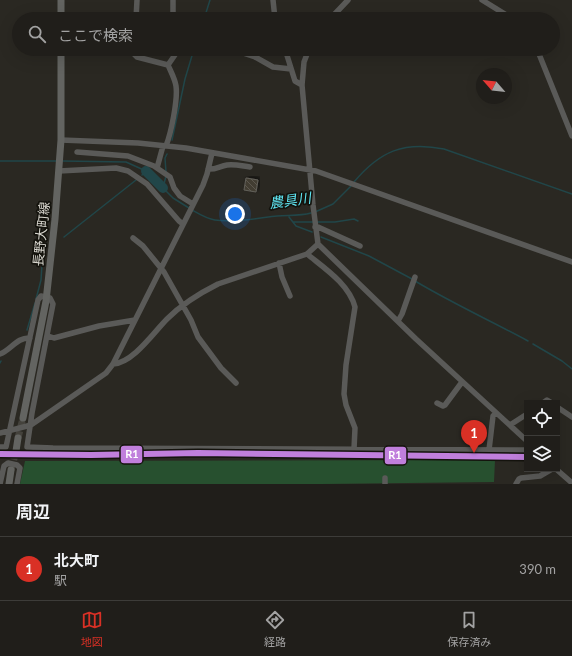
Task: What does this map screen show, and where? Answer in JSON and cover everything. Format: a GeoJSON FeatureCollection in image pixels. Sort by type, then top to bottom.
{"type":"FeatureCollection","features":[{"type":"Feature","properties":{"kind":"main road"},"geometry":{"type":"LineString","coordinates":[[61,0],[61,12]]}},
{"type":"Feature","properties":{"kind":"main road","name":"長野大町線"},"geometry":{"type":"LineString","coordinates":[[23,418],[46,296],[61,140],[61,56]]}},
{"type":"Feature","properties":{"kind":"main road"},"geometry":{"type":"LineString","coordinates":[[16,450],[18,438]]}},
{"type":"Feature","properties":{"kind":"main road"},"geometry":{"type":"LineString","coordinates":[[9,484],[12,470]]}},
{"type":"Feature","properties":{"kind":"street"},"geometry":{"type":"LineString","coordinates":[[136,12],[137,0]]}},
{"type":"Feature","properties":{"kind":"street"},"geometry":{"type":"LineString","coordinates":[[173,0],[173,12]]}},
{"type":"Feature","properties":{"kind":"street"},"geometry":{"type":"LineString","coordinates":[[273,0],[274,12]]}},
{"type":"Feature","properties":{"kind":"street"},"geometry":{"type":"LineString","coordinates":[[337,12],[348,0]]}},
{"type":"Feature","properties":{"kind":"street"},"geometry":{"type":"LineString","coordinates":[[482,0],[502,12]]}},
{"type":"Feature","properties":{"kind":"street"},"geometry":{"type":"LineString","coordinates":[[136,56],[168,65]]}},
{"type":"Feature","properties":{"kind":"street"},"geometry":{"type":"LineString","coordinates":[[168,65],[174,56]]}},
{"type":"Feature","properties":{"kind":"street"},"geometry":{"type":"LineString","coordinates":[[252,56],[273,67],[291,69]]}},
{"type":"Feature","properties":{"kind":"street"},"geometry":{"type":"LineString","coordinates":[[287,56],[296,81],[302,85]]}},
{"type":"Feature","properties":{"kind":"street"},"geometry":{"type":"LineString","coordinates":[[306,56],[304,62],[302,85],[309,170],[318,244],[462,382],[524,438]]}},
{"type":"Feature","properties":{"kind":"street"},"geometry":{"type":"LineString","coordinates":[[540,56],[572,136]]}},
{"type":"Feature","properties":{"kind":"street"},"geometry":{"type":"LineString","coordinates":[[157,168],[164,146],[169,138],[176,98],[176,86],[168,65]]}},
{"type":"Feature","properties":{"kind":"street"},"geometry":{"type":"LineString","coordinates":[[61,140],[138,143],[164,146],[212,152],[309,170],[347,181],[572,262]]}},
{"type":"Feature","properties":{"kind":"street"},"geometry":{"type":"LineString","coordinates":[[77,152],[128,156],[157,168],[170,177],[174,188],[180,196],[192,206]]}},
{"type":"Feature","properties":{"kind":"street"},"geometry":{"type":"LineString","coordinates":[[0,433],[31,425],[106,373],[113,364],[205,180],[212,152]]}},
{"type":"Feature","properties":{"kind":"street"},"geometry":{"type":"LineString","coordinates":[[208,169],[213,170],[222,166],[233,164],[250,167]]}},
{"type":"Feature","properties":{"kind":"street"},"geometry":{"type":"LineString","coordinates":[[59,170],[116,168],[128,171],[147,184],[179,221],[184,222]]}},
{"type":"Feature","properties":{"kind":"street"},"geometry":{"type":"LineString","coordinates":[[315,225],[360,246]]}},
{"type":"Feature","properties":{"kind":"street"},"geometry":{"type":"LineString","coordinates":[[133,238],[143,246],[164,272],[191,320],[198,337],[221,368],[236,383]]}},
{"type":"Feature","properties":{"kind":"street"},"geometry":{"type":"LineString","coordinates":[[113,364],[121,362],[136,352],[149,340],[167,319],[199,295],[218,284],[307,254],[318,244]]}},
{"type":"Feature","properties":{"kind":"street"},"geometry":{"type":"LineString","coordinates":[[307,254],[338,280],[354,302],[355,307],[344,394],[346,405],[355,428],[354,448]]}},
{"type":"Feature","properties":{"kind":"street"},"geometry":{"type":"LineString","coordinates":[[279,263],[282,277],[290,296]]}},
{"type":"Feature","properties":{"kind":"street"},"geometry":{"type":"LineString","coordinates":[[398,321],[402,314],[414,279]]}},
{"type":"Feature","properties":{"kind":"street"},"geometry":{"type":"LineString","coordinates":[[0,447],[6,447],[38,300],[41,296],[46,296],[50,298],[53,304],[27,447],[524,450]]}},
{"type":"Feature","properties":{"kind":"street"},"geometry":{"type":"LineString","coordinates":[[48,336],[54,338],[99,326],[135,320]]}},
{"type":"Feature","properties":{"kind":"street"},"geometry":{"type":"LineString","coordinates":[[0,354],[6,352],[22,338],[30,338]]}},
{"type":"Feature","properties":{"kind":"street"},"geometry":{"type":"LineString","coordinates":[[437,403],[443,406],[445,405],[462,382]]}},
{"type":"Feature","properties":{"kind":"street"},"geometry":{"type":"LineString","coordinates":[[560,409],[572,417]]}},
{"type":"Feature","properties":{"kind":"street"},"geometry":{"type":"LineString","coordinates":[[489,450],[493,416],[496,413]]}},
{"type":"Feature","properties":{"kind":"street"},"geometry":{"type":"LineString","coordinates":[[510,425],[524,416]]}},
{"type":"Feature","properties":{"kind":"street"},"geometry":{"type":"LineString","coordinates":[[0,484],[4,466],[8,463],[17,465],[20,468],[18,484]]}},
{"type":"Feature","properties":{"kind":"street"},"geometry":{"type":"LineString","coordinates":[[516,484],[521,478],[540,476],[547,472]]}},
{"type":"Feature","properties":{"kind":"street"},"geometry":{"type":"LineString","coordinates":[[559,472],[572,483]]}},
{"type":"Feature","properties":{"kind":"green space"},"geometry":{"type":"Polygon","coordinates":[[[495,460],[494,482],[323,484],[20,484],[25,461],[495,460]]]}},
{"type":"Feature","properties":{"kind":"building"},"geometry":{"type":"Polygon","coordinates":[[[246,178],[258,180],[256,192],[244,190],[246,178]]]}},
{"type":"Feature","properties":{"kind":"waterway"},"geometry":{"type":"LineString","coordinates":[[206,12],[210,0]]}},
{"type":"Feature","properties":{"kind":"waterway"},"geometry":{"type":"LineString","coordinates":[[172,140],[185,79],[192,56]]}},
{"type":"Feature","properties":{"kind":"waterway","name":"農具川"},"geometry":{"type":"LineString","coordinates":[[354,182],[364,171],[383,156],[394,151],[417,146],[444,149],[572,194]]}},
{"type":"Feature","properties":{"kind":"waterway"},"geometry":{"type":"LineString","coordinates":[[166,172],[165,158],[167,154]]}},
{"type":"Feature","properties":{"kind":"waterway","name":"農具川"},"geometry":{"type":"LineString","coordinates":[[0,161],[56,161]]}},
{"type":"Feature","properties":{"kind":"waterway","name":"農具川"},"geometry":{"type":"LineString","coordinates":[[62,161],[126,162],[146,171],[142,175]]}},
{"type":"Feature","properties":{"kind":"waterway","name":"農具川"},"geometry":{"type":"LineString","coordinates":[[146,171],[163,188]]}},
{"type":"Feature","properties":{"kind":"waterway","name":"農具川"},"geometry":{"type":"LineString","coordinates":[[166,176],[163,188],[173,198],[189,208]]}},
{"type":"Feature","properties":{"kind":"waterway"},"geometry":{"type":"LineString","coordinates":[[64,237],[136,180]]}},
{"type":"Feature","properties":{"kind":"waterway","name":"農具川"},"geometry":{"type":"LineString","coordinates":[[315,212],[333,204],[352,185]]}},
{"type":"Feature","properties":{"kind":"waterway","name":"農具川"},"geometry":{"type":"LineString","coordinates":[[192,210],[209,219],[222,221],[303,215],[311,213]]}},
{"type":"Feature","properties":{"kind":"waterway"},"geometry":{"type":"LineString","coordinates":[[289,217],[296,226],[312,232]]}},
{"type":"Feature","properties":{"kind":"waterway"},"geometry":{"type":"LineString","coordinates":[[317,222],[335,222],[354,219],[358,221]]}},
{"type":"Feature","properties":{"kind":"waterway"},"geometry":{"type":"LineString","coordinates":[[293,222],[313,222]]}},
{"type":"Feature","properties":{"kind":"waterway"},"geometry":{"type":"LineString","coordinates":[[321,237],[369,256],[412,279]]}},
{"type":"Feature","properties":{"kind":"waterway"},"geometry":{"type":"LineString","coordinates":[[36,299],[41,280],[43,249]]}},
{"type":"Feature","properties":{"kind":"waterway"},"geometry":{"type":"LineString","coordinates":[[415,281],[528,341]]}},
{"type":"Feature","properties":{"kind":"waterway"},"geometry":{"type":"LineString","coordinates":[[27,330],[35,303]]}},
{"type":"Feature","properties":{"kind":"waterway"},"geometry":{"type":"LineString","coordinates":[[533,344],[562,361],[572,369]]}},
{"type":"Feature","properties":{"kind":"tunnel"},"geometry":{"type":"LineString","coordinates":[[18,438],[23,418]]}},
{"type":"Feature","properties":{"kind":"tunnel"},"geometry":{"type":"LineString","coordinates":[[11,470],[16,451]]}},
{"type":"Feature","properties":{"kind":"transit line","name":"R1"},"geometry":{"type":"LineString","coordinates":[[0,454],[91,455],[198,453],[524,457]]}},
{"type":"Feature","properties":{"kind":"place","name":"北大町"},"geometry":{"type":"Point","coordinates":[474,453]}}]}
